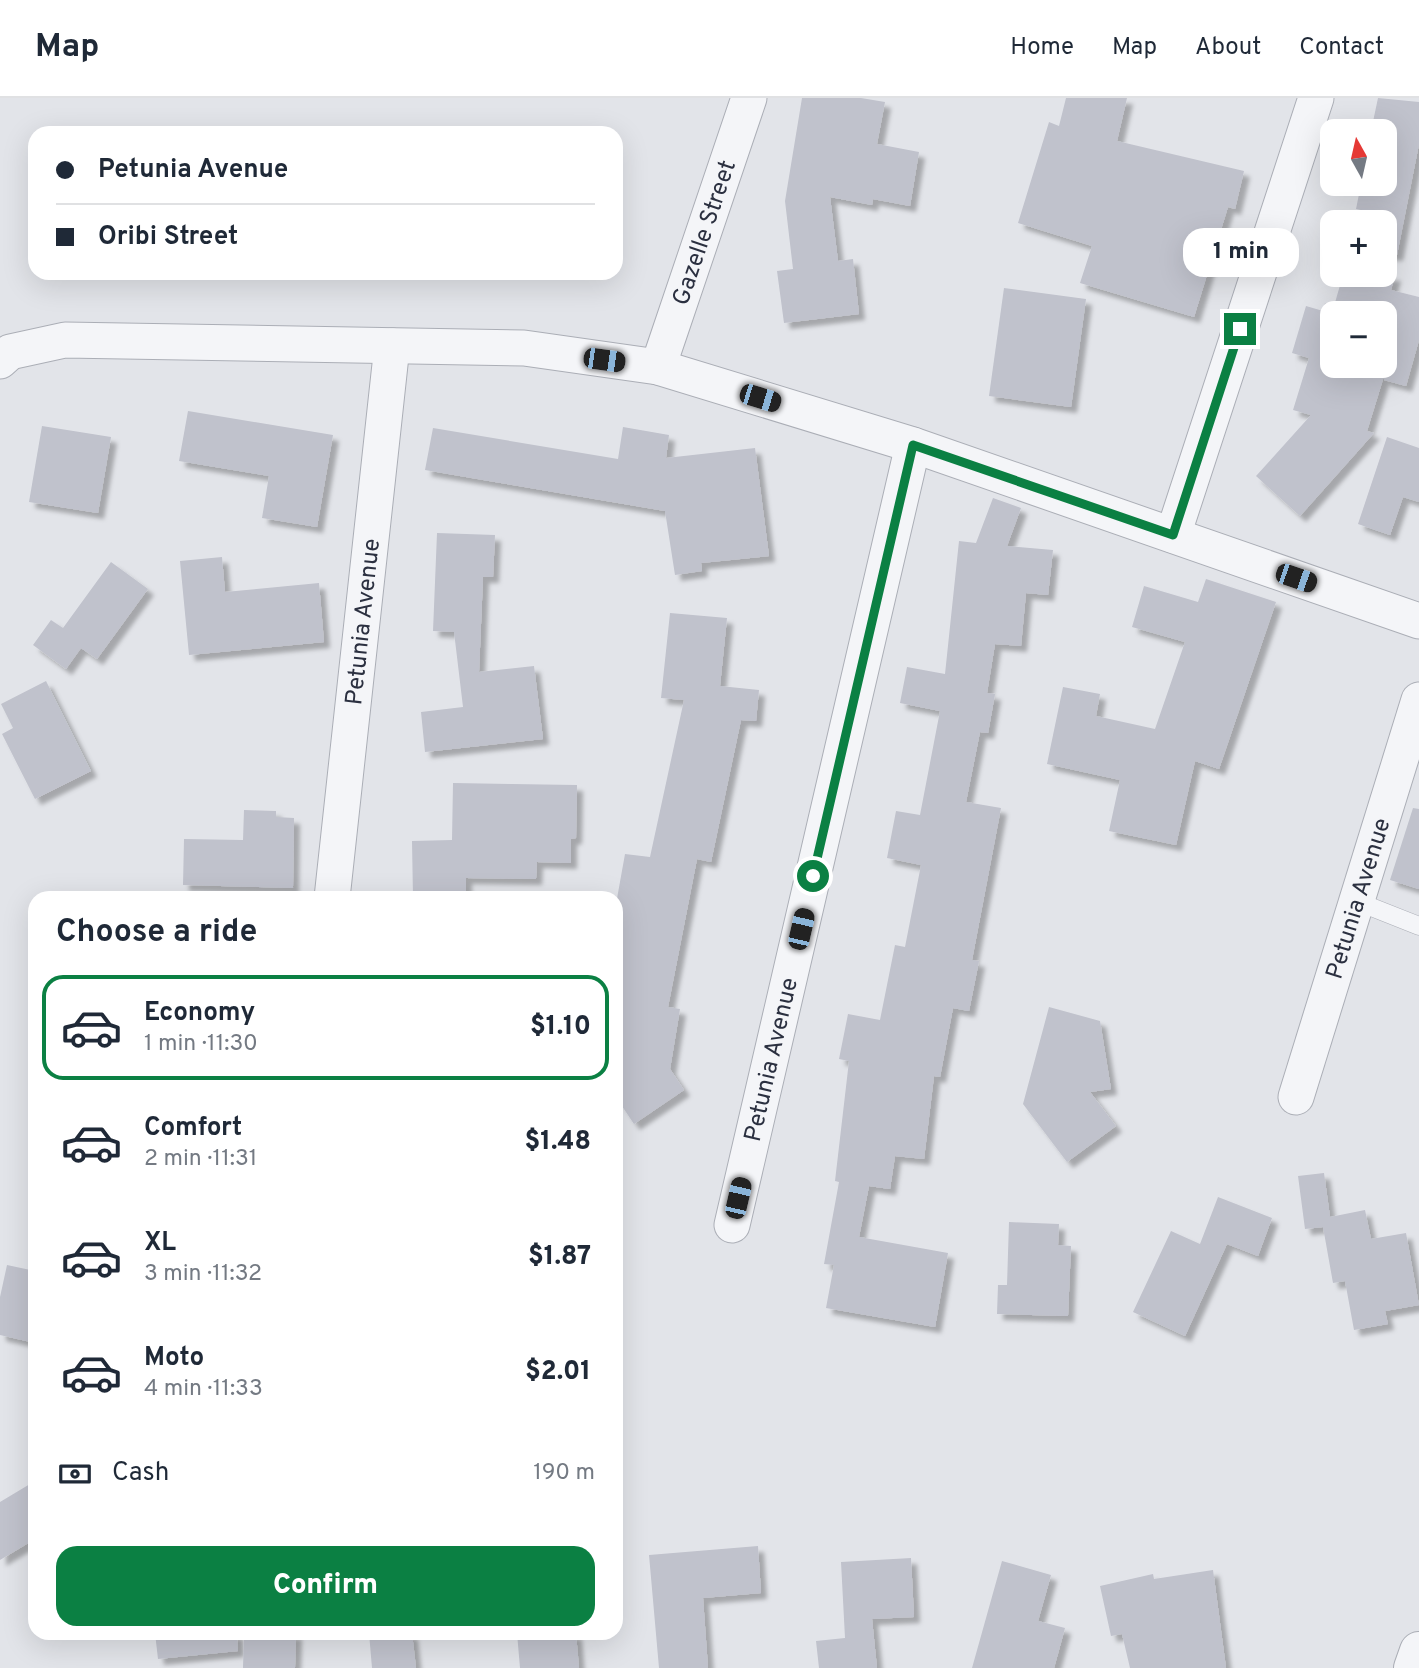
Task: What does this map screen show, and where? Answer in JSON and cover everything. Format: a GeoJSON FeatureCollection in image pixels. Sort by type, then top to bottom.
{"type":"FeatureCollection","features":[{"type":"Feature","properties":{"kind":"street","name":"Gazelle Street"},"geometry":{"type":"LineString","coordinates":[[658,367],[749,98]]}},
{"type":"Feature","properties":{"kind":"street"},"geometry":{"type":"LineString","coordinates":[[1173,535],[1317,98]]}},
{"type":"Feature","properties":{"kind":"street"},"geometry":{"type":"LineString","coordinates":[[5,357],[65,340],[524,348],[658,367],[913,445],[1419,621]]}},
{"type":"Feature","properties":{"kind":"street","name":"Petunia Avenue"},"geometry":{"type":"LineString","coordinates":[[333,891],[391,346]]}},
{"type":"Feature","properties":{"kind":"street","name":"Petunia Avenue"},"geometry":{"type":"LineString","coordinates":[[732,1225],[913,445]]}},
{"type":"Feature","properties":{"kind":"street","name":"Petunia Avenue"},"geometry":{"type":"LineString","coordinates":[[1296,1097],[1419,700]]}},
{"type":"Feature","properties":{"kind":"street"},"geometry":{"type":"LineString","coordinates":[[1413,1668],[1419,1651]]}},
{"type":"Feature","properties":{"kind":"lane"},"geometry":{"type":"LineString","coordinates":[[1356,901],[1419,926]]}},
{"type":"Feature","properties":{"kind":"building"},"geometry":{"type":"Polygon","coordinates":[[[802,98],[861,98],[885,102],[877,144],[919,152],[910,206],[873,199],[872,205],[830,197],[838,261],[853,259],[859,314],[784,323],[777,271],[793,269],[785,201],[802,98]]]}},
{"type":"Feature","properties":{"kind":"building"},"geometry":{"type":"Polygon","coordinates":[[[1066,98],[1127,98],[1117,141],[1244,171],[1235,209],[1228,207],[1194,317],[1080,283],[1092,246],[1018,223],[1049,122],[1059,126],[1066,98]]]}},
{"type":"Feature","properties":{"kind":"building"},"geometry":{"type":"Polygon","coordinates":[[[1378,98],[1419,102],[1419,144],[1397,255],[1397,210],[1356,209],[1359,196],[1397,196],[1397,119],[1374,119],[1378,98]]]}},
{"type":"Feature","properties":{"kind":"building"},"geometry":{"type":"Polygon","coordinates":[[[1340,287],[1392,287],[1391,290],[1419,297],[1419,340],[1406,386],[1384,380],[1397,378],[1397,301],[1335,301],[1340,287]]]}},
{"type":"Feature","properties":{"kind":"building"},"geometry":{"type":"Polygon","coordinates":[[[1004,288],[1086,299],[1071,407],[989,396],[1004,288]]]}},
{"type":"Feature","properties":{"kind":"building"},"geometry":{"type":"Polygon","coordinates":[[[1306,306],[1320,310],[1320,378],[1383,378],[1367,431],[1374,433],[1300,516],[1256,476],[1311,415],[1293,410],[1309,358],[1292,353],[1306,306]]]}},
{"type":"Feature","properties":{"kind":"building"},"geometry":{"type":"Polygon","coordinates":[[[188,411],[333,435],[317,527],[262,518],[269,476],[179,461],[188,411]]]}},
{"type":"Feature","properties":{"kind":"building"},"geometry":{"type":"Polygon","coordinates":[[[42,426],[111,437],[98,513],[29,502],[42,426]]]}},
{"type":"Feature","properties":{"kind":"building"},"geometry":{"type":"Polygon","coordinates":[[[623,427],[669,435],[666,458],[755,448],[769,556],[701,563],[702,571],[675,575],[665,511],[425,470],[433,428],[618,459],[623,427]]]}},
{"type":"Feature","properties":{"kind":"building"},"geometry":{"type":"Polygon","coordinates":[[[1387,437],[1419,448],[1419,502],[1403,497],[1390,535],[1358,524],[1387,437]]]}},
{"type":"Feature","properties":{"kind":"building"},"geometry":{"type":"Polygon","coordinates":[[[993,498],[1021,508],[1007,546],[1053,550],[1048,595],[1026,593],[1021,646],[995,644],[987,693],[995,694],[988,733],[980,732],[966,802],[1001,808],[972,960],[979,961],[969,1011],[953,1008],[940,1077],[934,1076],[924,1159],[895,1156],[890,1189],[869,1186],[859,1237],[948,1253],[935,1327],[826,1308],[834,1265],[824,1264],[839,1182],[835,1181],[849,1061],[839,1059],[848,1014],[880,1020],[895,945],[905,947],[921,865],[887,858],[896,811],[920,815],[940,711],[900,703],[907,667],[945,674],[959,541],[976,543],[993,498]]]}},
{"type":"Feature","properties":{"kind":"building"},"geometry":{"type":"Polygon","coordinates":[[[437,533],[495,535],[493,577],[483,577],[479,672],[534,666],[543,739],[425,752],[421,712],[463,707],[454,632],[433,631],[437,533]]]}},
{"type":"Feature","properties":{"kind":"building"},"geometry":{"type":"Polygon","coordinates":[[[222,557],[225,592],[319,583],[324,642],[189,655],[180,561],[222,557]]]}},
{"type":"Feature","properties":{"kind":"building"},"geometry":{"type":"Polygon","coordinates":[[[111,562],[148,589],[97,659],[81,648],[66,669],[33,645],[51,620],[63,628],[111,562]]]}},
{"type":"Feature","properties":{"kind":"building"},"geometry":{"type":"Polygon","coordinates":[[[1206,579],[1276,602],[1219,769],[1195,761],[1176,845],[1109,831],[1120,780],[1047,764],[1063,687],[1100,694],[1096,716],[1155,729],[1185,642],[1132,627],[1144,586],[1198,602],[1206,579]]]}},
{"type":"Feature","properties":{"kind":"building"},"geometry":{"type":"Polygon","coordinates":[[[670,613],[727,618],[720,686],[759,690],[756,721],[741,720],[711,862],[697,859],[668,1007],[680,1009],[670,1069],[684,1090],[634,1124],[623,1108],[623,891],[618,891],[625,854],[650,857],[684,700],[661,698],[670,613]]]}},
{"type":"Feature","properties":{"kind":"building"},"geometry":{"type":"Polygon","coordinates":[[[46,681],[91,771],[35,799],[2,734],[13,728],[1,704],[46,681]]]}},
{"type":"Feature","properties":{"kind":"building"},"geometry":{"type":"Polygon","coordinates":[[[453,783],[577,785],[576,838],[571,839],[571,863],[537,862],[536,879],[466,878],[466,891],[413,891],[412,841],[452,840],[453,783]]]}},
{"type":"Feature","properties":{"kind":"building"},"geometry":{"type":"Polygon","coordinates":[[[1413,808],[1419,809],[1419,889],[1390,880],[1413,808]]]}},
{"type":"Feature","properties":{"kind":"building"},"geometry":{"type":"Polygon","coordinates":[[[244,810],[276,811],[276,817],[294,818],[293,888],[183,885],[184,839],[243,840],[244,810]]]}},
{"type":"Feature","properties":{"kind":"building"},"geometry":{"type":"Polygon","coordinates":[[[1049,1007],[1100,1021],[1111,1089],[1090,1092],[1116,1126],[1067,1162],[1023,1104],[1049,1007]]]}},
{"type":"Feature","properties":{"kind":"building"},"geometry":{"type":"Polygon","coordinates":[[[1324,1173],[1330,1217],[1365,1210],[1371,1239],[1406,1233],[1419,1305],[1385,1311],[1388,1324],[1354,1330],[1345,1281],[1333,1283],[1323,1227],[1305,1229],[1298,1176],[1324,1173]]]}},
{"type":"Feature","properties":{"kind":"building"},"geometry":{"type":"Polygon","coordinates":[[[1218,1197],[1272,1218],[1258,1256],[1227,1244],[1185,1336],[1133,1312],[1171,1231],[1200,1244],[1218,1197]]]}},
{"type":"Feature","properties":{"kind":"building"},"geometry":{"type":"Polygon","coordinates":[[[1009,1222],[1059,1224],[1058,1245],[1071,1246],[1068,1316],[997,1314],[998,1285],[1007,1285],[1009,1222]]]}},
{"type":"Feature","properties":{"kind":"building"},"geometry":{"type":"Polygon","coordinates":[[[7,1265],[28,1270],[28,1341],[0,1335],[0,1297],[7,1265]]]}},
{"type":"Feature","properties":{"kind":"building"},"geometry":{"type":"Polygon","coordinates":[[[28,1485],[28,1543],[0,1560],[0,1502],[28,1485]]]}},
{"type":"Feature","properties":{"kind":"building"},"geometry":{"type":"Polygon","coordinates":[[[758,1546],[761,1593],[703,1598],[708,1668],[659,1668],[649,1555],[758,1546]]]}},
{"type":"Feature","properties":{"kind":"building"},"geometry":{"type":"Polygon","coordinates":[[[911,1558],[914,1617],[872,1619],[877,1668],[819,1668],[816,1641],[845,1638],[841,1562],[911,1558]]]}},
{"type":"Feature","properties":{"kind":"building"},"geometry":{"type":"Polygon","coordinates":[[[1002,1561],[1051,1575],[1038,1621],[1065,1628],[1054,1668],[972,1668],[1002,1561]]]}},
{"type":"Feature","properties":{"kind":"building"},"geometry":{"type":"Polygon","coordinates":[[[1213,1570],[1226,1668],[1130,1668],[1122,1634],[1111,1636],[1100,1586],[1153,1574],[1154,1579],[1213,1570]]]}},
{"type":"Feature","properties":{"kind":"building"},"geometry":{"type":"Polygon","coordinates":[[[156,1640],[237,1640],[238,1651],[158,1659],[156,1640]]]}},
{"type":"Feature","properties":{"kind":"building"},"geometry":{"type":"Polygon","coordinates":[[[244,1640],[296,1640],[295,1668],[243,1668],[244,1640]]]}},
{"type":"Feature","properties":{"kind":"building"},"geometry":{"type":"Polygon","coordinates":[[[370,1640],[413,1640],[416,1668],[372,1668],[370,1640]]]}},
{"type":"Feature","properties":{"kind":"building"},"geometry":{"type":"Polygon","coordinates":[[[518,1640],[577,1640],[579,1668],[520,1668],[518,1640]]]}},
{"type":"Feature","properties":{"kind":"route"},"geometry":{"type":"LineString","coordinates":[[813,876],[913,445],[1173,535],[1240,329]]}}]}
